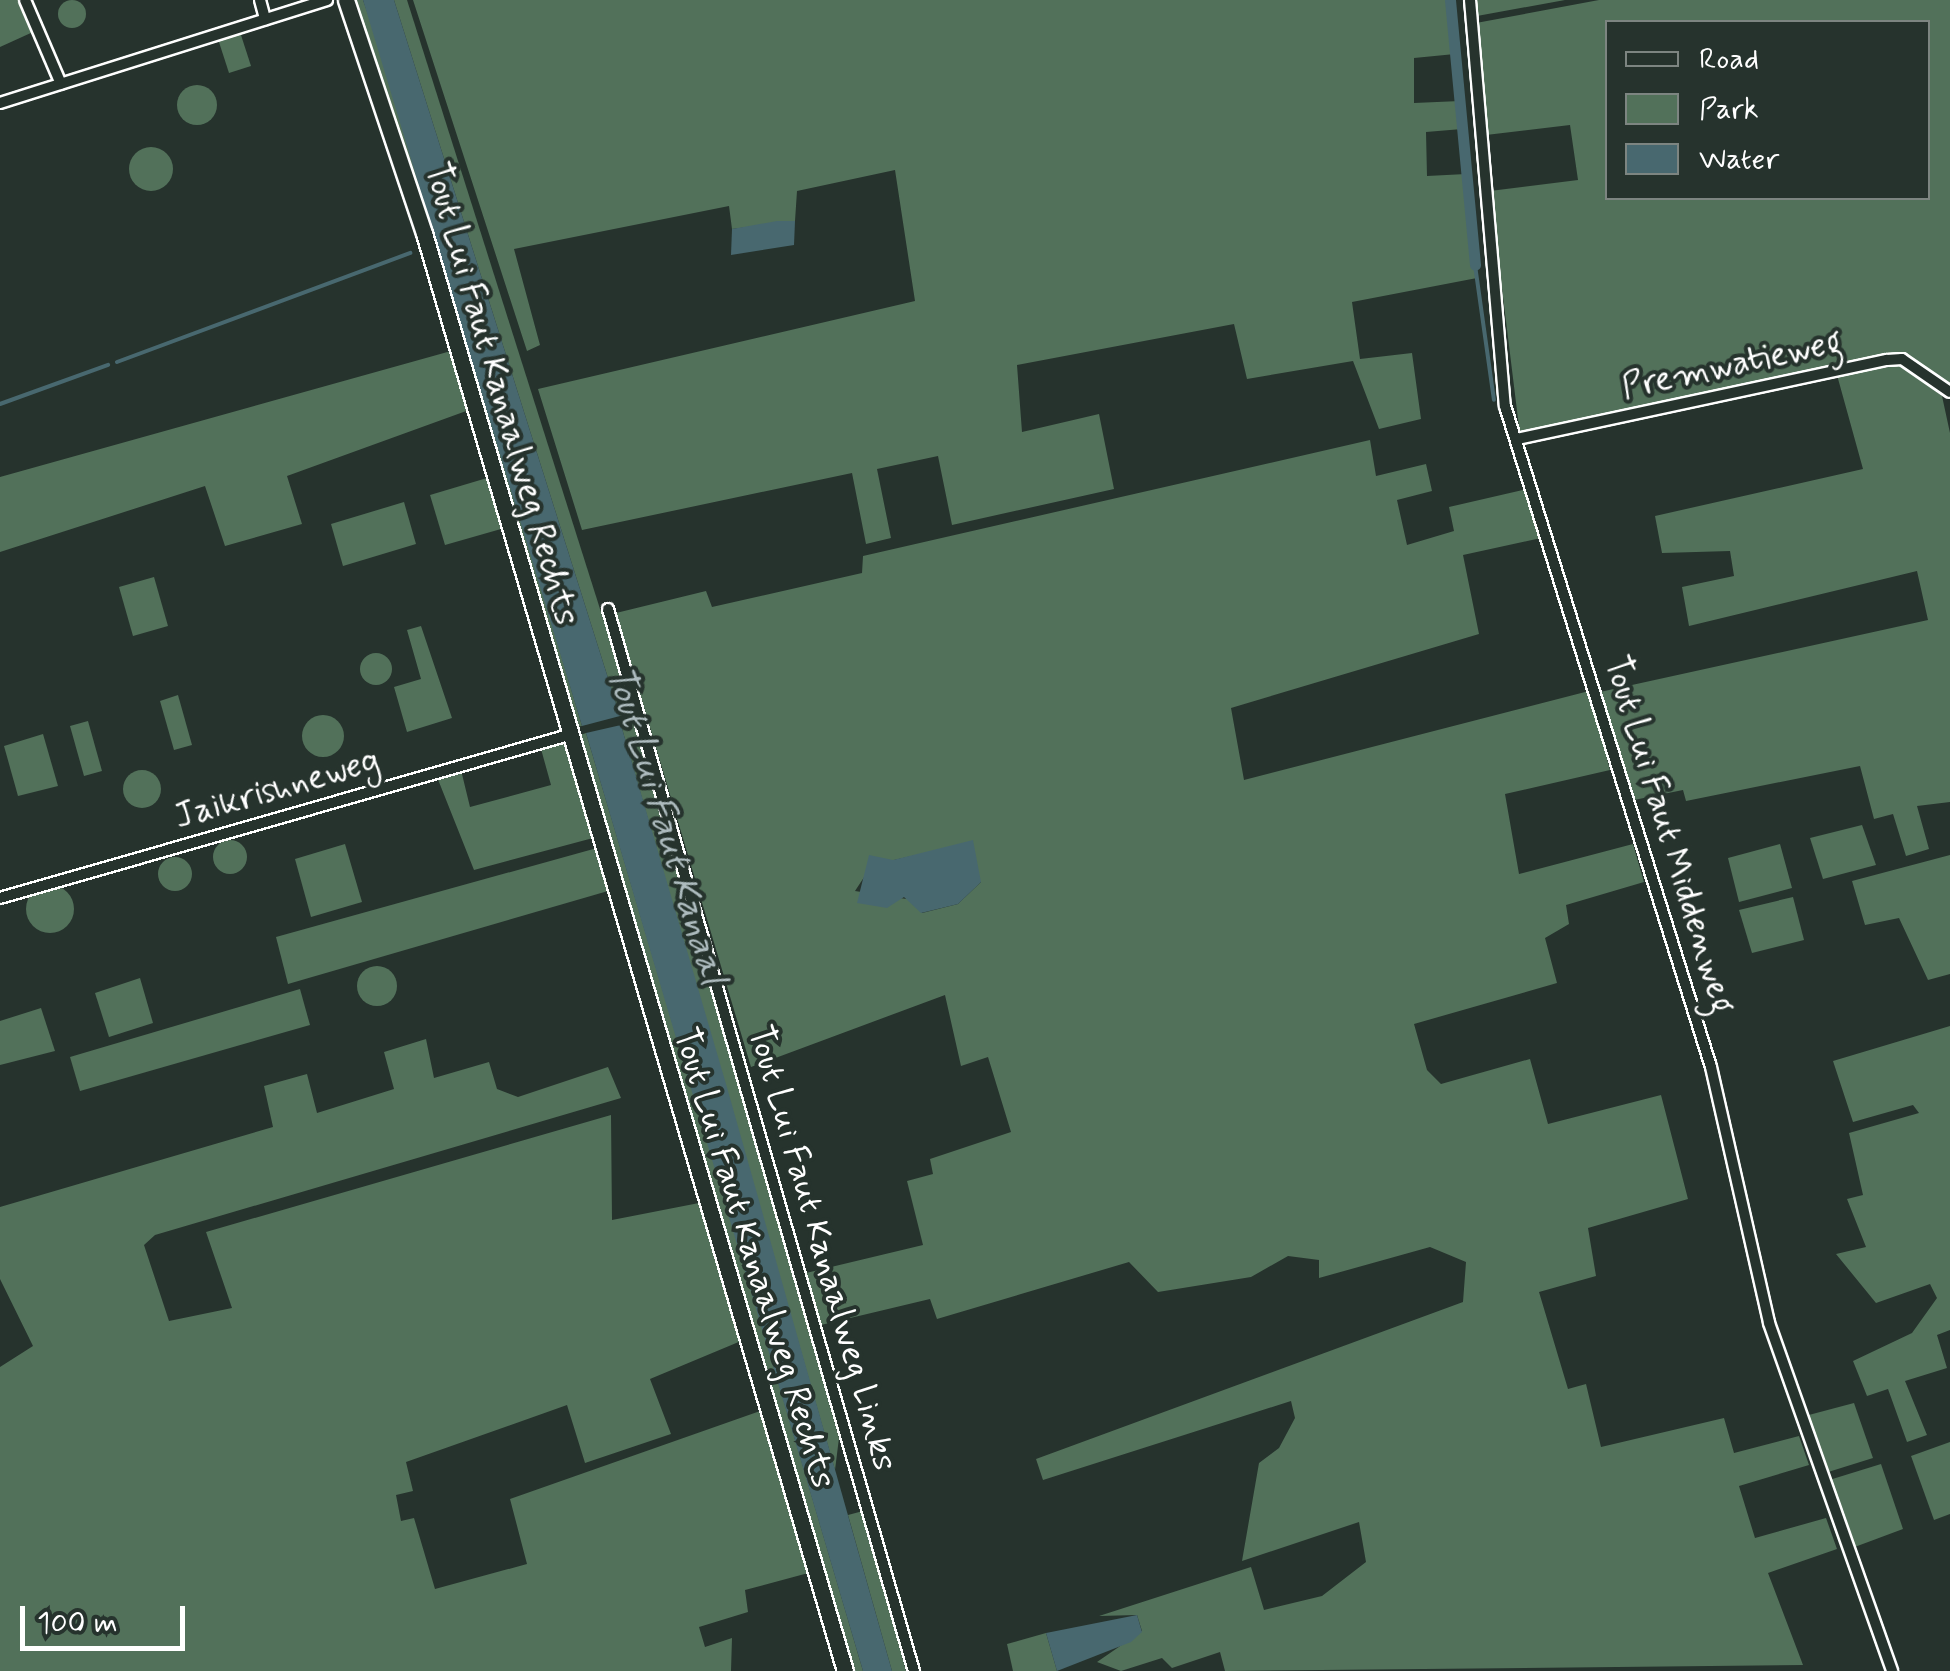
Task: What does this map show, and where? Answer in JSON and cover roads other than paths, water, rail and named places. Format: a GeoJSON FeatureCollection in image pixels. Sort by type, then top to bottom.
{"type":"FeatureCollection","features":[{"type":"Feature","properties":{"kind":"street"},"geometry":{"type":"LineString","coordinates":[[260,0],[265,19]]}},
{"type":"Feature","properties":{"kind":"street"},"geometry":{"type":"LineString","coordinates":[[0,102],[327,0]]}},
{"type":"Feature","properties":{"kind":"street","name":"Tout Lui Faut Kanaalweg Rechts"},"geometry":{"type":"LineString","coordinates":[[346,0],[570,735],[845,1671]]}},
{"type":"Feature","properties":{"kind":"street","name":"Tout Lui Faut Middenweg"},"geometry":{"type":"LineString","coordinates":[[1470,0],[1506,406],[1712,1067],[1769,1324],[1892,1671]]}},
{"type":"Feature","properties":{"kind":"street"},"geometry":{"type":"LineString","coordinates":[[29,1],[61,84]]}},
{"type":"Feature","properties":{"kind":"street","name":"Premwatieweg"},"geometry":{"type":"LineString","coordinates":[[1517,440],[1887,360],[1902,359],[1949,394]]}},
{"type":"Feature","properties":{"kind":"street","name":"Tout Lui Faut Kanaalweg Links"},"geometry":{"type":"LineString","coordinates":[[608,609],[914,1671]]}},
{"type":"Feature","properties":{"kind":"street","name":"Jaikrishneweg"},"geometry":{"type":"LineString","coordinates":[[0,898],[570,735]]}},
{"type":"Feature","properties":{"kind":"water"},"geometry":{"type":"Polygon","coordinates":[[[363,0],[394,0],[620,716],[582,726],[363,0]]]}},
{"type":"Feature","properties":{"kind":"water"},"geometry":{"type":"Polygon","coordinates":[[[795,221],[794,245],[731,255],[732,229],[795,221]]]}},
{"type":"Feature","properties":{"kind":"water"},"geometry":{"type":"Polygon","coordinates":[[[621,725],[892,1671],[863,1671],[586,733],[621,725]]]}},
{"type":"Feature","properties":{"kind":"water"},"geometry":{"type":"Polygon","coordinates":[[[973,840],[981,882],[958,904],[921,913],[904,897],[887,908],[857,903],[869,855],[893,860],[973,840]]]}},
{"type":"Feature","properties":{"kind":"water"},"geometry":{"type":"Polygon","coordinates":[[[1137,1615],[1142,1632],[1131,1642],[1057,1671],[1046,1633],[1137,1615]]]}},
{"type":"Feature","properties":{"kind":"waterway"},"geometry":{"type":"LineString","coordinates":[[1450,0],[1475,265]]}},
{"type":"Feature","properties":{"kind":"waterway"},"geometry":{"type":"LineString","coordinates":[[117,362],[410,253]]}},
{"type":"Feature","properties":{"kind":"waterway"},"geometry":{"type":"LineString","coordinates":[[1475,265],[1494,400]]}},
{"type":"Feature","properties":{"kind":"waterway"},"geometry":{"type":"LineString","coordinates":[[0,404],[108,365]]}},
{"type":"Feature","properties":{"kind":"water label","name":"Tout Lui Faut Kanaal"},"geometry":{"type":"Point","coordinates":[665,825]}}]}
